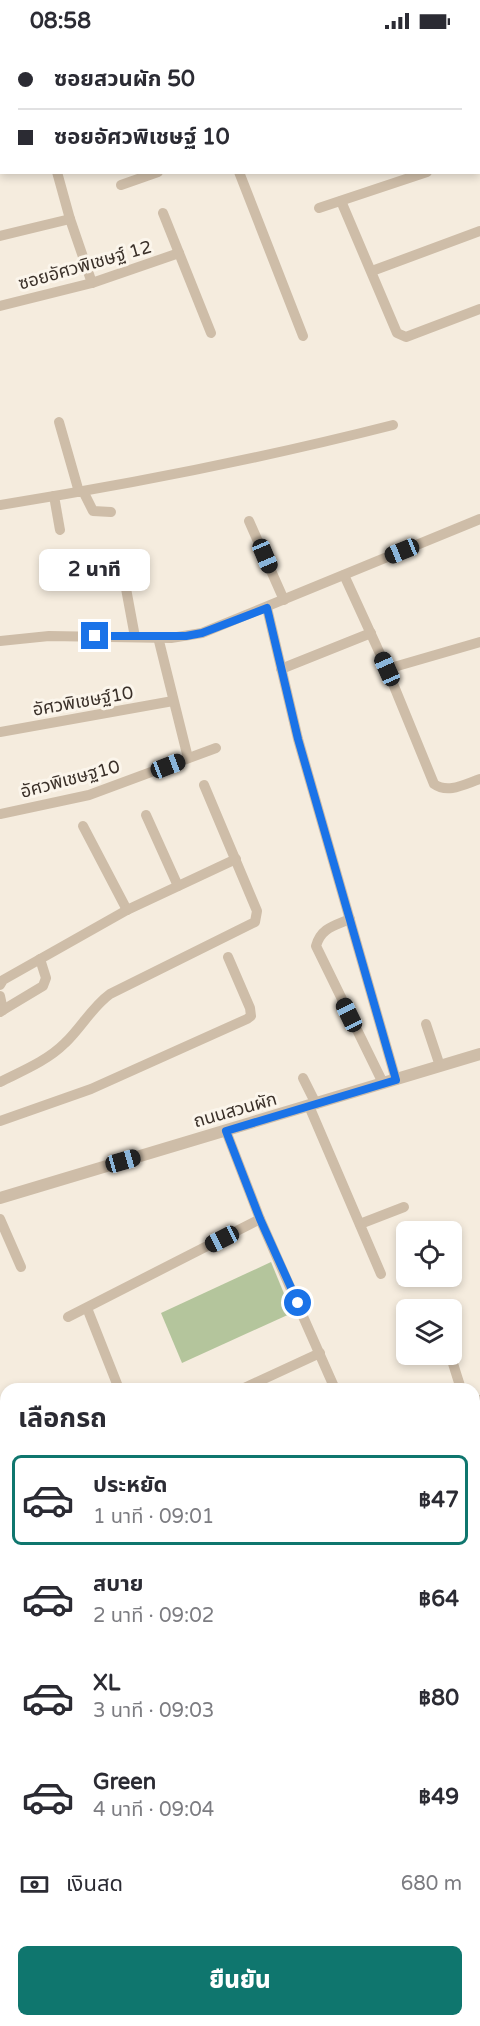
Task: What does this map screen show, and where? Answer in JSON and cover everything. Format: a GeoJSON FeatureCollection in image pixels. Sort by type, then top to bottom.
{"type":"FeatureCollection","features":[{"type":"Feature","properties":{"kind":"street"},"geometry":{"type":"LineString","coordinates":[[58,174],[92,283]]}},
{"type":"Feature","properties":{"kind":"street"},"geometry":{"type":"LineString","coordinates":[[121,185],[151,174]]}},
{"type":"Feature","properties":{"kind":"street"},"geometry":{"type":"LineString","coordinates":[[243,174],[303,336]]}},
{"type":"Feature","properties":{"kind":"street"},"geometry":{"type":"LineString","coordinates":[[319,208],[421,174]]}},
{"type":"Feature","properties":{"kind":"street"},"geometry":{"type":"LineString","coordinates":[[341,201],[395,330],[401,335],[406,337],[480,309]]}},
{"type":"Feature","properties":{"kind":"street"},"geometry":{"type":"LineString","coordinates":[[163,213],[211,333]]}},
{"type":"Feature","properties":{"kind":"street"},"geometry":{"type":"LineString","coordinates":[[0,236],[70,219]]}},
{"type":"Feature","properties":{"kind":"street"},"geometry":{"type":"LineString","coordinates":[[372,271],[480,231]]}},
{"type":"Feature","properties":{"kind":"street","name":"ซอยอัศวพิเชษฐ์ 12"},"geometry":{"type":"LineString","coordinates":[[0,306],[92,283],[180,253]]}},
{"type":"Feature","properties":{"kind":"street"},"geometry":{"type":"LineString","coordinates":[[59,422],[81,491],[93,511],[111,512]]}},
{"type":"Feature","properties":{"kind":"street"},"geometry":{"type":"LineString","coordinates":[[0,505],[304,448],[393,424]]}},
{"type":"Feature","properties":{"kind":"street"},"geometry":{"type":"LineString","coordinates":[[54,496],[60,530]]}},
{"type":"Feature","properties":{"kind":"street"},"geometry":{"type":"LineString","coordinates":[[0,641],[49,636],[178,637],[202,633],[480,519]]}},
{"type":"Feature","properties":{"kind":"street"},"geometry":{"type":"LineString","coordinates":[[249,521],[284,600]]}},
{"type":"Feature","properties":{"kind":"street"},"geometry":{"type":"LineString","coordinates":[[122,567],[135,637]]}},
{"type":"Feature","properties":{"kind":"street"},"geometry":{"type":"LineString","coordinates":[[344,575],[387,669],[434,784],[440,789],[448,789],[480,779]]}},
{"type":"Feature","properties":{"kind":"street"},"geometry":{"type":"LineString","coordinates":[[267,608],[298,739],[396,1080]]}},
{"type":"Feature","properties":{"kind":"street"},"geometry":{"type":"LineString","coordinates":[[281,669],[371,633]]}},
{"type":"Feature","properties":{"kind":"street"},"geometry":{"type":"LineString","coordinates":[[158,637],[172,701],[188,758]]}},
{"type":"Feature","properties":{"kind":"street"},"geometry":{"type":"LineString","coordinates":[[387,669],[480,642]]}},
{"type":"Feature","properties":{"kind":"street","name":"อัศวพิเชษฐ์10"},"geometry":{"type":"LineString","coordinates":[[0,732],[172,701]]}},
{"type":"Feature","properties":{"kind":"street","name":"อัศวพิเชษฐ10"},"geometry":{"type":"LineString","coordinates":[[0,814],[89,795],[216,748]]}},
{"type":"Feature","properties":{"kind":"street"},"geometry":{"type":"LineString","coordinates":[[0,1082],[55,1052],[110,994],[255,922],[257,911],[204,785]]}},
{"type":"Feature","properties":{"kind":"street"},"geometry":{"type":"LineString","coordinates":[[146,814],[178,886]]}},
{"type":"Feature","properties":{"kind":"street"},"geometry":{"type":"LineString","coordinates":[[83,826],[128,910]]}},
{"type":"Feature","properties":{"kind":"street"},"geometry":{"type":"LineString","coordinates":[[0,985],[3,980],[128,910],[236,859]]}},
{"type":"Feature","properties":{"kind":"street"},"geometry":{"type":"LineString","coordinates":[[350,920],[327,928],[318,938],[316,946],[383,1083]]}},
{"type":"Feature","properties":{"kind":"street"},"geometry":{"type":"LineString","coordinates":[[0,1121],[91,1089],[247,1019],[251,1016],[250,1008],[228,957]]}},
{"type":"Feature","properties":{"kind":"street"},"geometry":{"type":"LineString","coordinates":[[0,996],[2,1011],[43,986],[46,978],[40,959]]}},
{"type":"Feature","properties":{"kind":"street"},"geometry":{"type":"LineString","coordinates":[[426,1024],[440,1066]]}},
{"type":"Feature","properties":{"kind":"street","name":"ถนนสวนผัก"},"geometry":{"type":"LineString","coordinates":[[0,1198],[480,1054]]}},
{"type":"Feature","properties":{"kind":"street"},"geometry":{"type":"LineString","coordinates":[[303,1077],[381,1274]]}},
{"type":"Feature","properties":{"kind":"street"},"geometry":{"type":"LineString","coordinates":[[226,1131],[260,1219],[332,1383]]}},
{"type":"Feature","properties":{"kind":"street"},"geometry":{"type":"LineString","coordinates":[[360,1224],[404,1207]]}},
{"type":"Feature","properties":{"kind":"street"},"geometry":{"type":"LineString","coordinates":[[0,1219],[21,1267]]}},
{"type":"Feature","properties":{"kind":"street"},"geometry":{"type":"LineString","coordinates":[[68,1317],[260,1219]]}},
{"type":"Feature","properties":{"kind":"street"},"geometry":{"type":"LineString","coordinates":[[87,1308],[117,1383]]}},
{"type":"Feature","properties":{"kind":"street"},"geometry":{"type":"LineString","coordinates":[[255,1383],[320,1353]]}},
{"type":"Feature","properties":{"kind":"street"},"geometry":{"type":"LineString","coordinates":[[453,1365],[459,1383]]}},
{"type":"Feature","properties":{"kind":"green space"},"geometry":{"type":"Polygon","coordinates":[[[271,1262],[292,1313],[182,1363],[161,1313],[271,1262]]]}},
{"type":"Feature","properties":{"kind":"route"},"geometry":{"type":"LineString","coordinates":[[95,636],[171,638],[186,636],[202,633],[267,608],[298,739],[396,1080],[226,1131],[260,1219],[298,1303]]}}]}
